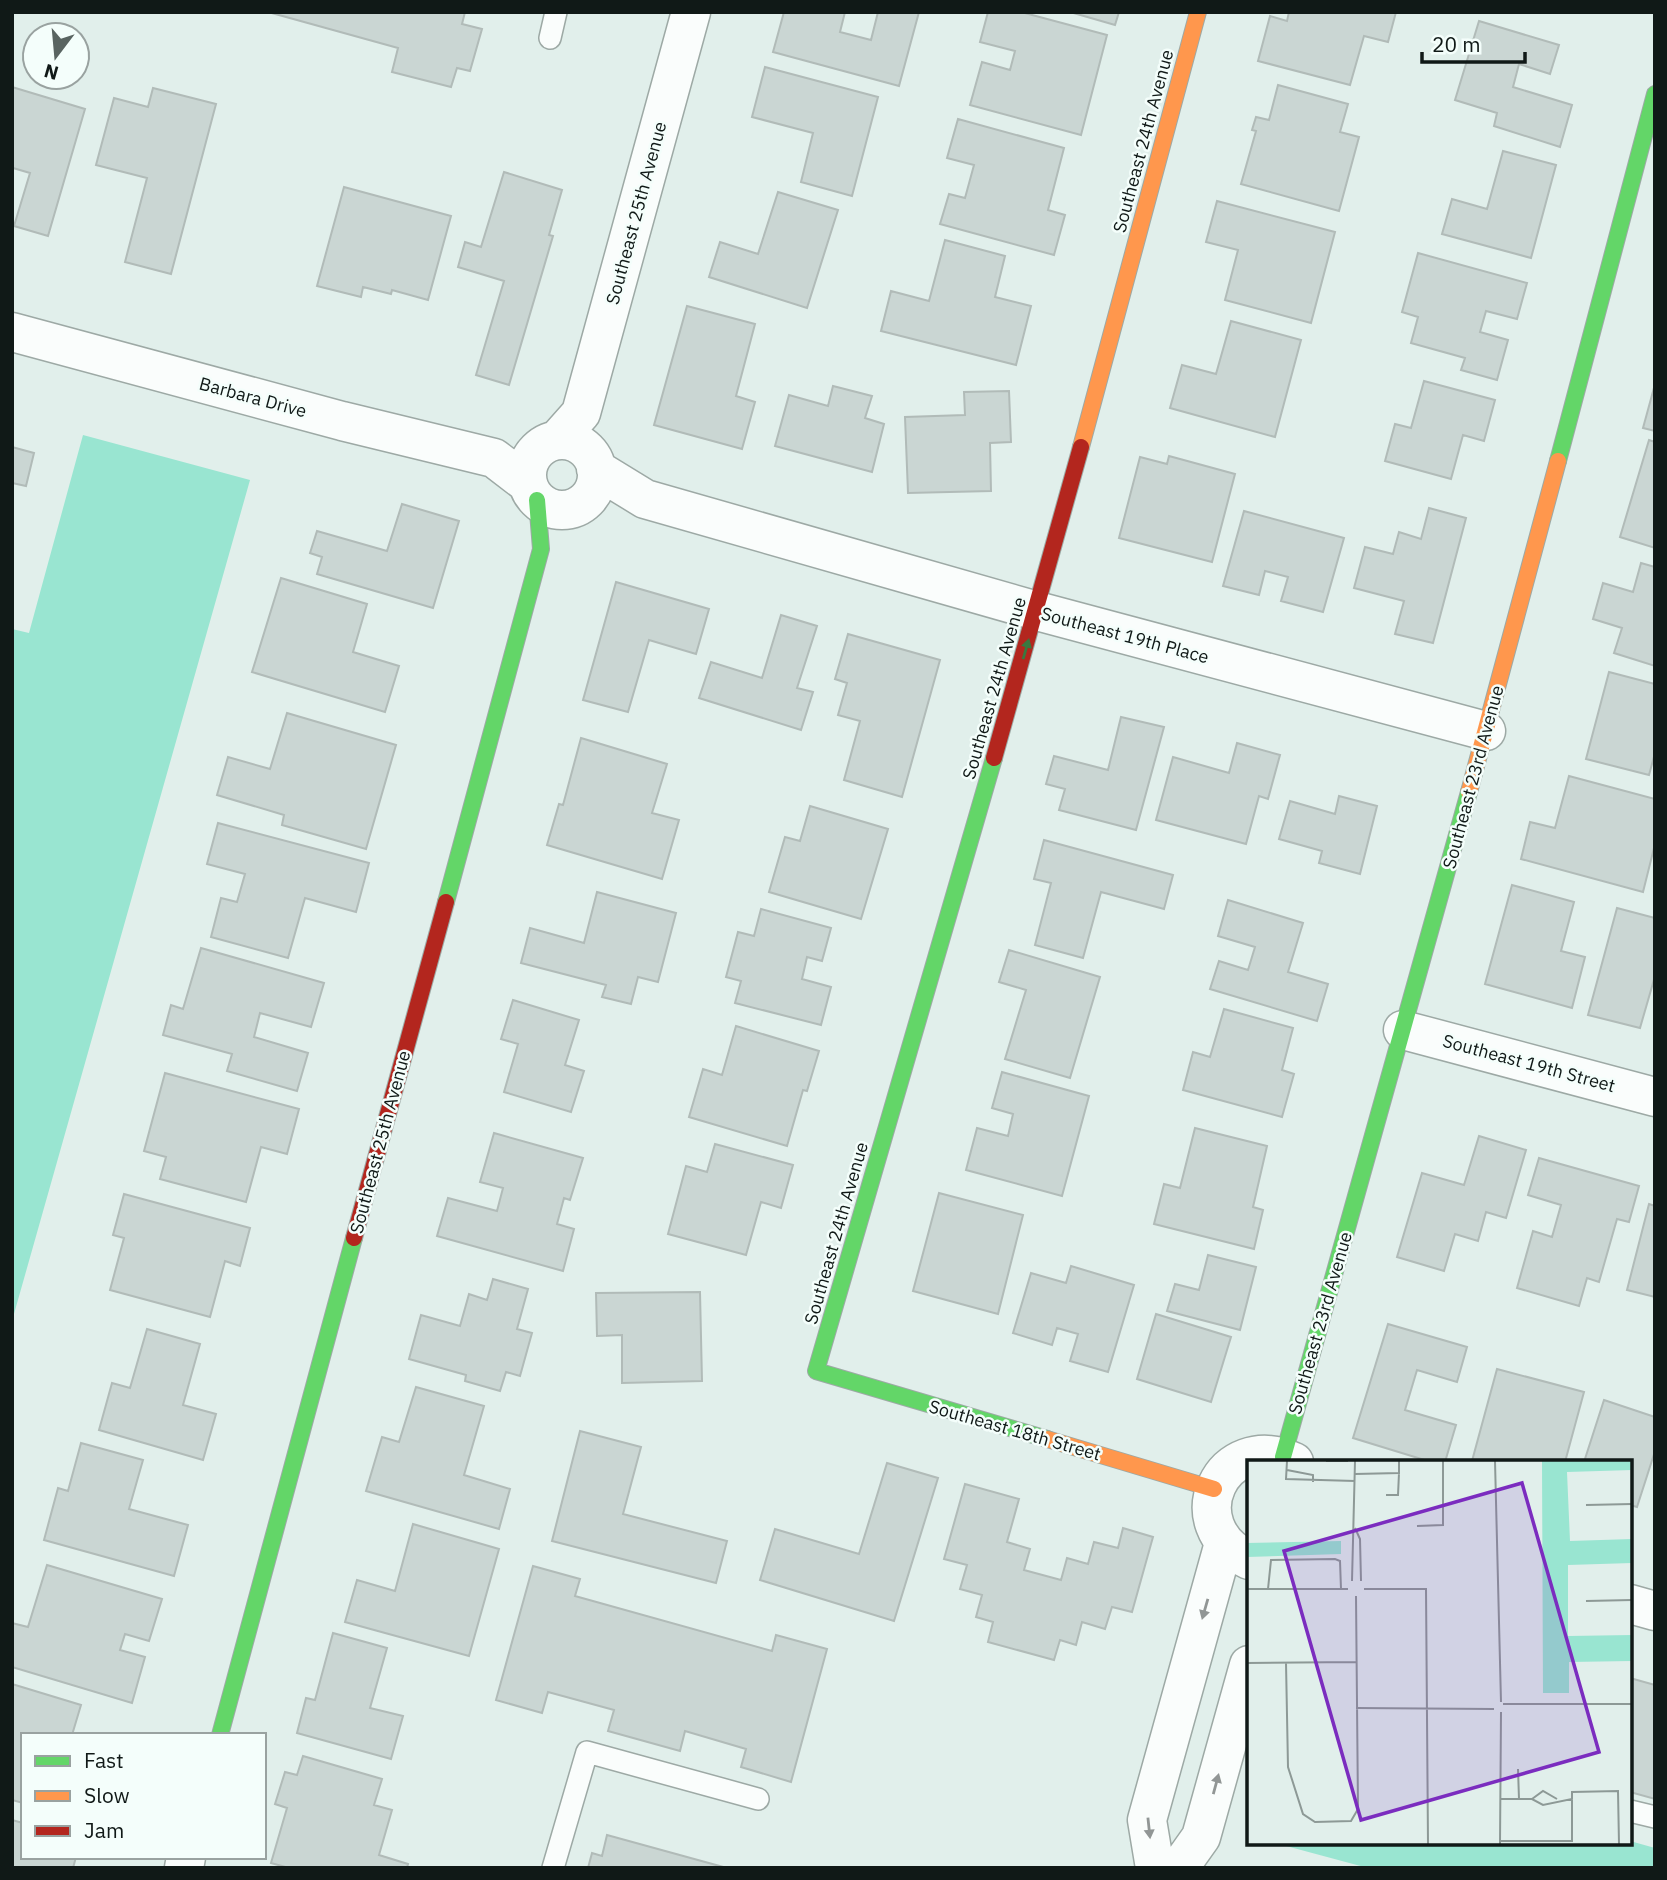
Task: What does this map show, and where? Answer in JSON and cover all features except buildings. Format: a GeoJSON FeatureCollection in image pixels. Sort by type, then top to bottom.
{"type":"FeatureCollection","features":[{"type":"Feature","properties":{"kind":"street","name":"Southeast 25th Avenue"},"geometry":{"type":"LineString","coordinates":[[221,1733],[541,549],[691,12]]}},
{"type":"Feature","properties":{"kind":"street","name":"Southeast 24th Avenue"},"geometry":{"type":"LineString","coordinates":[[816,1371],[1037,611],[1198,12]]}},
{"type":"Feature","properties":{"kind":"street","name":"Southeast 23rd Avenue"},"geometry":{"type":"LineString","coordinates":[[1288,1459],[1504,665],[1655,94]]}},
{"type":"Feature","properties":{"kind":"street","name":"Barbara Drive"},"geometry":{"type":"LineString","coordinates":[[12,332],[342,421],[495,458],[565,469],[645,499]]}},
{"type":"Feature","properties":{"kind":"street","name":"Southeast 19th Place"},"geometry":{"type":"LineString","coordinates":[[645,499],[1037,611],[1486,731]]}},
{"type":"Feature","properties":{"kind":"street","name":"Southeast 19th Street"},"geometry":{"type":"LineString","coordinates":[[1403,1030],[1655,1097]]}},
{"type":"Feature","properties":{"kind":"street","name":"Southeast 18th Street"},"geometry":{"type":"LineString","coordinates":[[816,1371],[1214,1489]]}},
{"type":"Feature","properties":{"kind":"street"},"geometry":{"type":"LineString","coordinates":[[1154,1868],[1147,1820],[1236,1552],[1212,1517],[1214,1489],[1222,1475],[1235,1463],[1250,1456],[1266,1454],[1288,1459]]}},
{"type":"Feature","properties":{"kind":"street"},"geometry":{"type":"LineString","coordinates":[[1632,1605],[1655,1611]]}},
{"type":"Feature","properties":{"kind":"street"},"geometry":{"type":"LineString","coordinates":[[1179,1868],[1201,1837],[1247,1672]]}},
{"type":"Feature","properties":{"kind":"lane"},"geometry":{"type":"LineString","coordinates":[[550,38],[556,12]]}},
{"type":"Feature","properties":{"kind":"lane"},"geometry":{"type":"LineString","coordinates":[[553,1868],[587,1752],[758,1799]]}},
{"type":"Feature","properties":{"kind":"lane"},"geometry":{"type":"LineString","coordinates":[[1632,1811],[1655,1817]]}},
{"type":"Feature","properties":{"kind":"shaded area"},"geometry":{"type":"Polygon","coordinates":[[[83,435],[250,480],[12,1321],[12,629],[29,633],[83,435]]]}},
{"type":"Feature","properties":{"kind":"shaded area"},"geometry":{"type":"Polygon","coordinates":[[[1632,1842],[1655,1848],[1655,1868],[1368,1868],[1282,1845],[1632,1845],[1632,1842]]]}},
{"type":"Feature","properties":{"kind":"traffic: fast"},"geometry":{"type":"LineString","coordinates":[[1558,461],[1655,94]]}},
{"type":"Feature","properties":{"kind":"traffic: fast"},"geometry":{"type":"LineString","coordinates":[[446,902],[541,549],[537,500]]}},
{"type":"Feature","properties":{"kind":"traffic: fast"},"geometry":{"type":"LineString","coordinates":[[994,758],[816,1371],[1047,1439]]}},
{"type":"Feature","properties":{"kind":"traffic: fast"},"geometry":{"type":"LineString","coordinates":[[1283,1457],[1469,792]]}},
{"type":"Feature","properties":{"kind":"traffic: fast"},"geometry":{"type":"LineString","coordinates":[[221,1733],[354,1238]]}},
{"type":"Feature","properties":{"kind":"traffic: slow"},"geometry":{"type":"LineString","coordinates":[[1081,447],[1198,12]]}},
{"type":"Feature","properties":{"kind":"traffic: slow"},"geometry":{"type":"LineString","coordinates":[[1469,792],[1558,461]]}},
{"type":"Feature","properties":{"kind":"traffic: slow"},"geometry":{"type":"LineString","coordinates":[[1047,1439],[1214,1489]]}},
{"type":"Feature","properties":{"kind":"traffic: jam"},"geometry":{"type":"LineString","coordinates":[[994,758],[1081,447]]}},
{"type":"Feature","properties":{"kind":"traffic: jam"},"geometry":{"type":"LineString","coordinates":[[354,1238],[446,902]]}}]}
